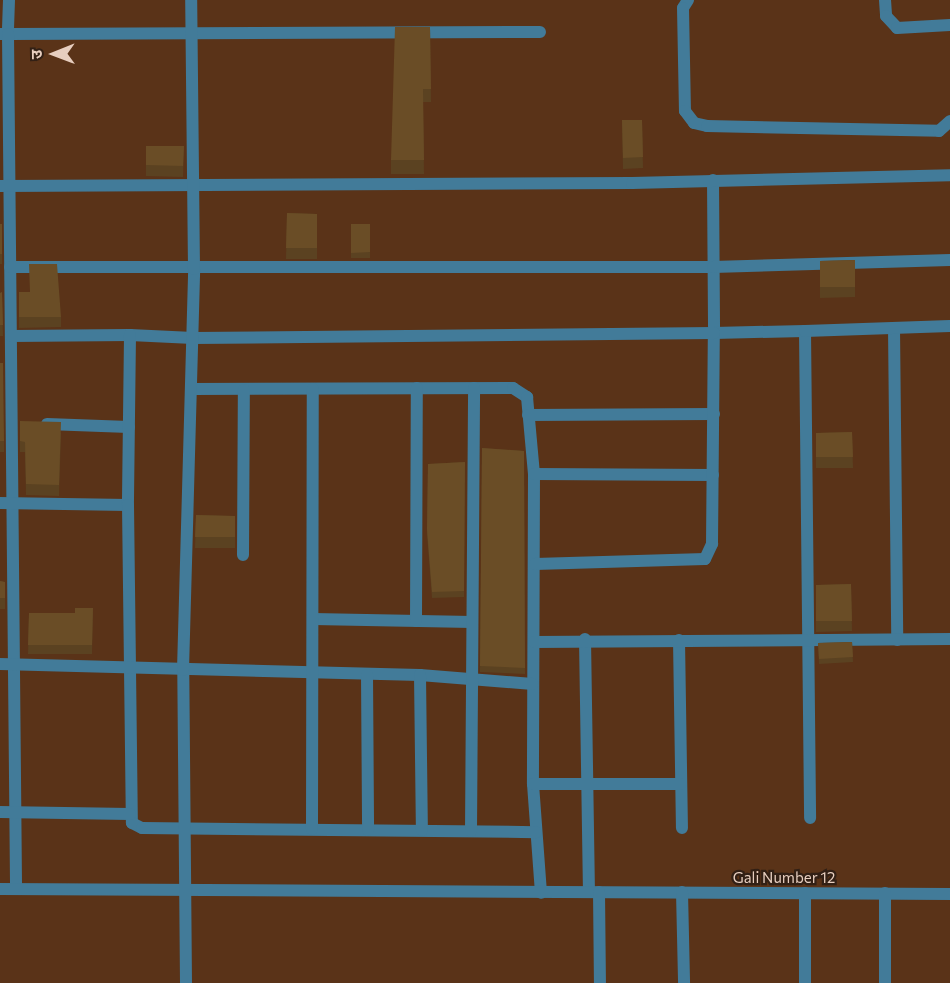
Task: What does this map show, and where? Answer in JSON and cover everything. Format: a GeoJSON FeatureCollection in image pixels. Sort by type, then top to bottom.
{"type":"FeatureCollection","features":[{"type":"Feature","properties":{"kind":"street"},"geometry":{"type":"LineString","coordinates":[[9,0],[4,34],[4,186],[10,267],[7,342],[25,424],[15,503],[16,889]]}},
{"type":"Feature","properties":{"kind":"street"},"geometry":{"type":"LineString","coordinates":[[186,983],[183,670],[194,269],[191,0]]}},
{"type":"Feature","properties":{"kind":"street"},"geometry":{"type":"LineString","coordinates":[[688,0],[682,8],[686,111],[694,123],[707,126],[939,131],[950,121]]}},
{"type":"Feature","properties":{"kind":"street"},"geometry":{"type":"LineString","coordinates":[[885,0],[886,16],[897,28],[950,25]]}},
{"type":"Feature","properties":{"kind":"street"},"geometry":{"type":"LineString","coordinates":[[4,34],[191,31],[540,32]]}},
{"type":"Feature","properties":{"kind":"street"},"geometry":{"type":"LineString","coordinates":[[4,186],[193,187],[950,175]]}},
{"type":"Feature","properties":{"kind":"street"},"geometry":{"type":"LineString","coordinates":[[535,564],[705,559],[712,544],[713,180]]}},
{"type":"Feature","properties":{"kind":"street"},"geometry":{"type":"LineString","coordinates":[[10,267],[194,269],[713,267],[950,260]]}},
{"type":"Feature","properties":{"kind":"street"},"geometry":{"type":"LineString","coordinates":[[7,342],[130,335],[193,338],[714,333],[950,326]]}},
{"type":"Feature","properties":{"kind":"street"},"geometry":{"type":"LineString","coordinates":[[894,328],[897,640]]}},
{"type":"Feature","properties":{"kind":"street"},"geometry":{"type":"LineString","coordinates":[[806,331],[810,819]]}},
{"type":"Feature","properties":{"kind":"street"},"geometry":{"type":"LineString","coordinates":[[130,335],[128,505],[130,814],[136,827],[536,832]]}},
{"type":"Feature","properties":{"kind":"street"},"geometry":{"type":"LineString","coordinates":[[416,621],[417,388]]}},
{"type":"Feature","properties":{"kind":"street"},"geometry":{"type":"LineString","coordinates":[[192,389],[474,388],[522,391],[527,397],[534,474],[534,784],[541,893]]}},
{"type":"Feature","properties":{"kind":"street"},"geometry":{"type":"LineString","coordinates":[[471,831],[470,680],[474,388]]}},
{"type":"Feature","properties":{"kind":"street"},"geometry":{"type":"LineString","coordinates":[[312,829],[313,389]]}},
{"type":"Feature","properties":{"kind":"street"},"geometry":{"type":"LineString","coordinates":[[243,555],[244,390]]}},
{"type":"Feature","properties":{"kind":"street"},"geometry":{"type":"LineString","coordinates":[[528,415],[714,414]]}},
{"type":"Feature","properties":{"kind":"street"},"geometry":{"type":"LineString","coordinates":[[25,424],[129,427]]}},
{"type":"Feature","properties":{"kind":"street"},"geometry":{"type":"LineString","coordinates":[[534,474],[713,475]]}},
{"type":"Feature","properties":{"kind":"street"},"geometry":{"type":"LineString","coordinates":[[0,503],[128,505]]}},
{"type":"Feature","properties":{"kind":"street"},"geometry":{"type":"LineString","coordinates":[[0,584],[14,585]]}},
{"type":"Feature","properties":{"kind":"street"},"geometry":{"type":"LineString","coordinates":[[313,619],[472,622]]}},
{"type":"Feature","properties":{"kind":"street"},"geometry":{"type":"LineString","coordinates":[[534,642],[585,639],[808,642],[950,639]]}},
{"type":"Feature","properties":{"kind":"street"},"geometry":{"type":"LineString","coordinates":[[585,639],[587,784],[600,983]]}},
{"type":"Feature","properties":{"kind":"street"},"geometry":{"type":"LineString","coordinates":[[679,640],[682,828]]}},
{"type":"Feature","properties":{"kind":"street"},"geometry":{"type":"LineString","coordinates":[[0,664],[313,675],[420,675],[533,684]]}},
{"type":"Feature","properties":{"kind":"street"},"geometry":{"type":"LineString","coordinates":[[367,675],[368,830]]}},
{"type":"Feature","properties":{"kind":"street"},"geometry":{"type":"LineString","coordinates":[[420,675],[422,830]]}},
{"type":"Feature","properties":{"kind":"street"},"geometry":{"type":"LineString","coordinates":[[534,784],[681,784]]}},
{"type":"Feature","properties":{"kind":"street"},"geometry":{"type":"LineString","coordinates":[[0,812],[130,814]]}},
{"type":"Feature","properties":{"kind":"street","name":"Gali Number 12"},"geometry":{"type":"LineString","coordinates":[[0,889],[950,894]]}},
{"type":"Feature","properties":{"kind":"street"},"geometry":{"type":"LineString","coordinates":[[682,892],[684,983]]}},
{"type":"Feature","properties":{"kind":"street"},"geometry":{"type":"LineString","coordinates":[[805,893],[805,983]]}},
{"type":"Feature","properties":{"kind":"street"},"geometry":{"type":"LineString","coordinates":[[885,893],[885,983]]}},
{"type":"Feature","properties":{"kind":"building"},"geometry":{"type":"Polygon","coordinates":[[[395,27],[430,27],[431,89],[423,89],[424,160],[391,160],[395,27]]]}},
{"type":"Feature","properties":{"kind":"building"},"geometry":{"type":"Polygon","coordinates":[[[622,120],[642,120],[643,157],[623,158],[622,120]]]}},
{"type":"Feature","properties":{"kind":"building"},"geometry":{"type":"Polygon","coordinates":[[[146,146],[184,146],[183,166],[146,165],[146,146]]]}},
{"type":"Feature","properties":{"kind":"building"},"geometry":{"type":"Polygon","coordinates":[[[287,213],[317,214],[317,248],[286,248],[287,213]]]}},
{"type":"Feature","properties":{"kind":"building"},"geometry":{"type":"Polygon","coordinates":[[[0,224],[2,224],[2,254],[0,254],[0,224]]]}},
{"type":"Feature","properties":{"kind":"building"},"geometry":{"type":"Polygon","coordinates":[[[351,224],[370,224],[370,252],[351,253],[351,224]]]}},
{"type":"Feature","properties":{"kind":"building"},"geometry":{"type":"Polygon","coordinates":[[[855,260],[855,287],[820,287],[820,261],[855,260]]]}},
{"type":"Feature","properties":{"kind":"building"},"geometry":{"type":"Polygon","coordinates":[[[29,264],[57,264],[61,317],[19,317],[19,292],[30,292],[29,264]]]}},
{"type":"Feature","properties":{"kind":"building"},"geometry":{"type":"Polygon","coordinates":[[[2,292],[3,325],[0,325],[0,293],[2,292]]]}},
{"type":"Feature","properties":{"kind":"building"},"geometry":{"type":"Polygon","coordinates":[[[0,363],[3,363],[4,441],[0,441],[0,363]]]}},
{"type":"Feature","properties":{"kind":"building"},"geometry":{"type":"Polygon","coordinates":[[[20,421],[61,422],[59,485],[26,484],[25,442],[20,441],[20,421]]]}},
{"type":"Feature","properties":{"kind":"building"},"geometry":{"type":"Polygon","coordinates":[[[852,432],[853,457],[816,457],[816,433],[852,432]]]}},
{"type":"Feature","properties":{"kind":"building"},"geometry":{"type":"Polygon","coordinates":[[[482,448],[524,451],[525,668],[480,666],[482,448]]]}},
{"type":"Feature","properties":{"kind":"building"},"geometry":{"type":"Polygon","coordinates":[[[465,462],[464,591],[432,592],[427,529],[428,464],[465,462]]]}},
{"type":"Feature","properties":{"kind":"building"},"geometry":{"type":"Polygon","coordinates":[[[196,515],[235,516],[235,537],[195,537],[196,515]]]}},
{"type":"Feature","properties":{"kind":"building"},"geometry":{"type":"Polygon","coordinates":[[[0,581],[5,582],[5,598],[0,598],[0,581]]]}},
{"type":"Feature","properties":{"kind":"building"},"geometry":{"type":"Polygon","coordinates":[[[851,584],[852,621],[816,621],[816,585],[851,584]]]}},
{"type":"Feature","properties":{"kind":"building"},"geometry":{"type":"Polygon","coordinates":[[[75,608],[93,608],[92,645],[28,645],[29,613],[75,613],[75,608]]]}},
{"type":"Feature","properties":{"kind":"building"},"geometry":{"type":"Polygon","coordinates":[[[852,642],[853,657],[819,659],[818,643],[852,642]]]}}]}
